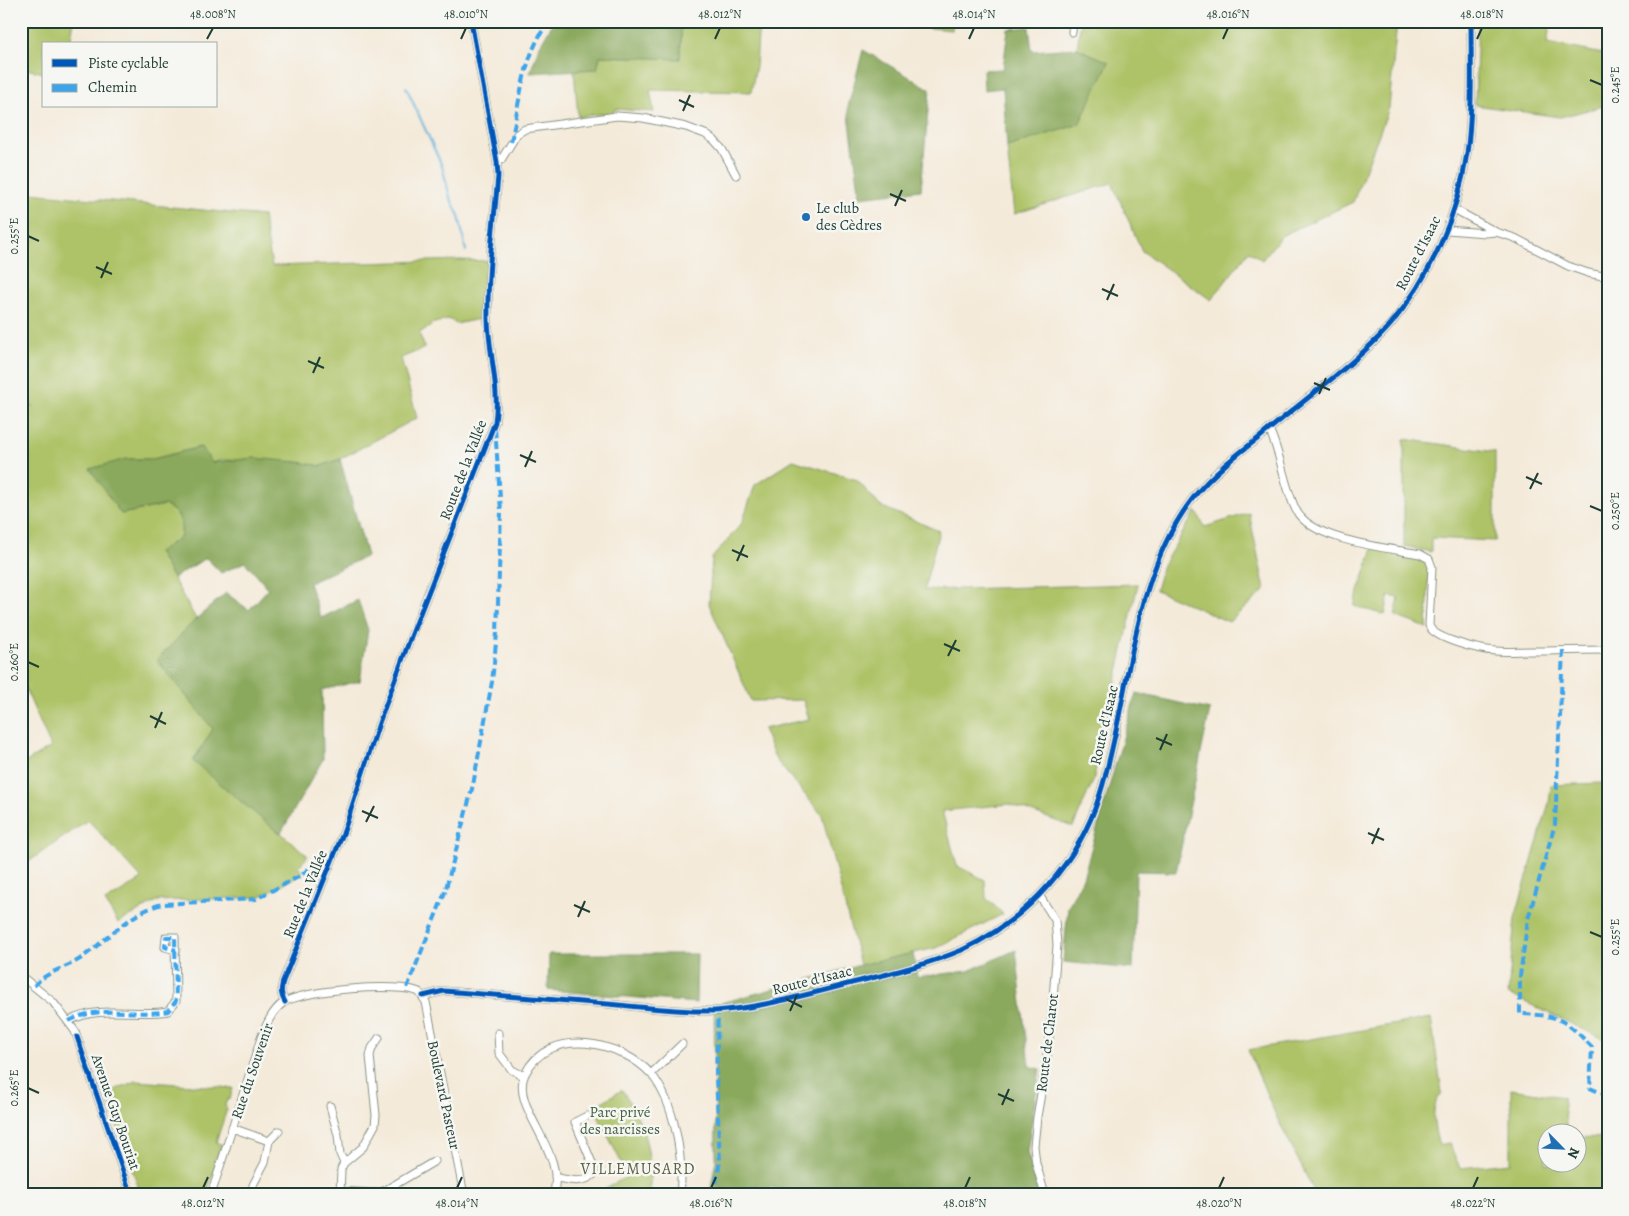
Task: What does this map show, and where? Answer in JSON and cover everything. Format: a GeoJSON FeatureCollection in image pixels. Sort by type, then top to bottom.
{"type":"FeatureCollection","features":[{"type":"Feature","properties":{"kind":"street","name":"Route de la Vallée"},"geometry":{"type":"LineString","coordinates":[[357,795],[379,724],[410,639],[495,422],[497,400],[490,342],[488,301],[498,176],[471,21]]}},
{"type":"Feature","properties":{"kind":"street"},"geometry":{"type":"LineString","coordinates":[[1072,32],[1073,21]]}},
{"type":"Feature","properties":{"kind":"street","name":"Route d'Isaac"},"geometry":{"type":"LineString","coordinates":[[423,996],[444,991],[701,1011],[758,1005],[891,973],[944,957],[977,943],[1005,925],[1039,895],[1069,858],[1087,827],[1097,804],[1115,738],[1146,592],[1163,547],[1183,512],[1211,478],[1361,354],[1393,322],[1426,273],[1454,209],[1464,173],[1470,133],[1471,21]]}},
{"type":"Feature","properties":{"kind":"street"},"geometry":{"type":"LineString","coordinates":[[497,162],[501,160],[517,134],[525,129],[617,116],[643,118],[686,127],[705,134],[714,140],[722,150],[736,175]]}},
{"type":"Feature","properties":{"kind":"street"},"geometry":{"type":"LineString","coordinates":[[1454,209],[1496,232],[1516,238],[1568,266],[1588,273],[1608,276]]}},
{"type":"Feature","properties":{"kind":"street"},"geometry":{"type":"LineString","coordinates":[[1446,230],[1496,232]]}},
{"type":"Feature","properties":{"kind":"street"},"geometry":{"type":"LineString","coordinates":[[1269,429],[1296,511],[1312,527],[1336,538],[1420,554],[1429,559],[1432,568],[1429,625],[1430,630],[1439,637],[1495,651],[1608,650]]}},
{"type":"Feature","properties":{"kind":"street","name":"Rue de la Vallée"},"geometry":{"type":"LineString","coordinates":[[284,1002],[281,995],[283,981],[357,795]]}},
{"type":"Feature","properties":{"kind":"street","name":"Route de Charot"},"geometry":{"type":"LineString","coordinates":[[1039,895],[1055,920],[1057,945],[1052,1013],[1034,1146],[1036,1162],[1045,1195]]}},
{"type":"Feature","properties":{"kind":"street"},"geometry":{"type":"LineString","coordinates":[[69,1021],[107,1011],[158,1013],[168,1011],[176,1001],[176,950]]}},
{"type":"Feature","properties":{"kind":"street","name":"Avenue Guy Bouriat"},"geometry":{"type":"LineString","coordinates":[[21,976],[53,1002],[69,1021],[78,1037],[131,1195]]}},
{"type":"Feature","properties":{"kind":"street"},"geometry":{"type":"LineString","coordinates":[[284,1002],[319,993],[375,988],[407,988],[419,992],[423,996]]}},
{"type":"Feature","properties":{"kind":"street","name":"Boulevard Pasteur"},"geometry":{"type":"LineString","coordinates":[[423,996],[464,1195]]}},
{"type":"Feature","properties":{"kind":"street","name":"Rue du Souvenir"},"geometry":{"type":"LineString","coordinates":[[211,1195],[261,1038],[273,1014],[284,1002]]}},
{"type":"Feature","properties":{"kind":"street"},"geometry":{"type":"LineString","coordinates":[[498,1033],[499,1053],[512,1070],[524,1076]]}},
{"type":"Feature","properties":{"kind":"street"},"geometry":{"type":"LineString","coordinates":[[378,1038],[370,1056],[376,1115],[375,1125],[363,1146],[344,1163],[341,1169],[340,1193],[375,1193],[384,1191],[436,1161]]}},
{"type":"Feature","properties":{"kind":"street"},"geometry":{"type":"LineString","coordinates":[[553,1195],[557,1178],[553,1161],[526,1105],[522,1090],[524,1076],[538,1055],[561,1045],[579,1043],[597,1044],[626,1055],[651,1074],[666,1102],[679,1143],[680,1195]]}},
{"type":"Feature","properties":{"kind":"street"},"geometry":{"type":"LineString","coordinates":[[651,1074],[682,1044]]}},
{"type":"Feature","properties":{"kind":"street"},"geometry":{"type":"LineString","coordinates":[[330,1106],[338,1135],[340,1154],[344,1163]]}},
{"type":"Feature","properties":{"kind":"street"},"geometry":{"type":"LineString","coordinates":[[557,1178],[571,1181],[585,1180],[593,1175],[595,1170],[575,1122],[587,1116]]}},
{"type":"Feature","properties":{"kind":"street"},"geometry":{"type":"LineString","coordinates":[[232,1128],[269,1141]]}},
{"type":"Feature","properties":{"kind":"street"},"geometry":{"type":"LineString","coordinates":[[253,1185],[265,1162],[269,1141],[279,1131]]}},
{"type":"Feature","properties":{"kind":"green space"},"geometry":{"type":"Polygon","coordinates":[[[21,21],[74,21],[70,42],[42,42],[42,73],[21,68],[21,21]]]}},
{"type":"Feature","properties":{"kind":"green space"},"geometry":{"type":"Polygon","coordinates":[[[554,21],[682,21],[680,59],[600,56],[597,69],[530,73],[539,47],[554,21]]]}},
{"type":"Feature","properties":{"kind":"green space"},"geometry":{"type":"Polygon","coordinates":[[[682,21],[759,21],[756,66],[751,92],[650,90],[654,112],[615,109],[614,112],[578,117],[574,70],[597,69],[600,56],[680,59],[682,21]]]}},
{"type":"Feature","properties":{"kind":"green space"},"geometry":{"type":"Polygon","coordinates":[[[858,21],[953,21],[952,30],[858,21]]]}},
{"type":"Feature","properties":{"kind":"green space"},"geometry":{"type":"Polygon","coordinates":[[[1081,21],[1397,21],[1389,108],[1353,202],[1281,236],[1262,260],[1249,251],[1211,300],[1142,251],[1112,183],[1014,214],[1007,147],[1079,124],[1108,62],[1077,48],[1081,21]]]}},
{"type":"Feature","properties":{"kind":"green space"},"geometry":{"type":"Polygon","coordinates":[[[1478,21],[1551,21],[1547,43],[1608,55],[1608,105],[1560,117],[1475,105],[1478,21]]]}},
{"type":"Feature","properties":{"kind":"green space"},"geometry":{"type":"Polygon","coordinates":[[[1029,27],[1032,51],[1077,48],[1109,62],[1079,124],[1007,147],[1003,88],[984,90],[983,70],[1003,69],[1008,29],[1029,27]]]}},
{"type":"Feature","properties":{"kind":"green space"},"geometry":{"type":"Polygon","coordinates":[[[863,50],[930,89],[921,190],[860,197],[848,107],[863,50]]]}},
{"type":"Feature","properties":{"kind":"green space"},"geometry":{"type":"Polygon","coordinates":[[[21,192],[263,216],[272,266],[461,260],[487,261],[484,318],[456,324],[449,319],[431,324],[430,327],[419,333],[425,348],[401,358],[417,418],[340,459],[321,466],[298,462],[222,460],[212,463],[200,447],[153,459],[126,459],[121,514],[165,505],[177,515],[181,522],[181,537],[158,552],[196,619],[157,660],[213,729],[275,830],[308,856],[298,867],[303,873],[259,897],[157,901],[118,923],[105,902],[142,879],[88,820],[21,867],[21,765],[51,747],[21,679],[21,406],[33,406],[21,392],[21,192]]]}},
{"type":"Feature","properties":{"kind":"green space"},"geometry":{"type":"Polygon","coordinates":[[[1404,439],[1495,452],[1495,541],[1431,538],[1431,552],[1404,546],[1404,439]]]}},
{"type":"Feature","properties":{"kind":"green space"},"geometry":{"type":"Polygon","coordinates":[[[201,447],[212,463],[252,458],[321,466],[340,459],[367,556],[309,583],[321,618],[358,600],[368,630],[360,681],[322,690],[323,759],[281,833],[193,761],[213,729],[157,660],[196,619],[226,593],[249,610],[268,589],[245,562],[221,573],[206,558],[173,578],[158,552],[181,537],[181,521],[177,514],[165,505],[121,514],[90,469],[126,459],[153,459],[201,447]]]}},
{"type":"Feature","properties":{"kind":"green space"},"geometry":{"type":"Polygon","coordinates":[[[793,460],[857,480],[880,506],[939,531],[924,590],[1138,584],[1093,781],[1073,827],[1009,804],[942,811],[957,866],[985,880],[986,898],[1003,914],[936,948],[860,965],[822,815],[776,760],[763,729],[809,719],[803,700],[751,701],[709,604],[712,558],[742,523],[755,485],[793,460]]]}},
{"type":"Feature","properties":{"kind":"green space"},"geometry":{"type":"Polygon","coordinates":[[[1196,511],[1205,527],[1249,513],[1265,590],[1229,622],[1156,590],[1163,565],[1196,511]]]}},
{"type":"Feature","properties":{"kind":"green space"},"geometry":{"type":"Polygon","coordinates":[[[1373,548],[1424,559],[1429,565],[1427,628],[1395,616],[1399,598],[1389,596],[1385,615],[1354,606],[1373,548]]]}},
{"type":"Feature","properties":{"kind":"green space"},"geometry":{"type":"Polygon","coordinates":[[[1136,693],[1210,710],[1176,872],[1136,871],[1133,969],[1063,962],[1068,907],[1083,878],[1136,693]]]}},
{"type":"Feature","properties":{"kind":"green space"},"geometry":{"type":"Polygon","coordinates":[[[1603,783],[1605,798],[1608,798],[1608,1041],[1508,994],[1515,918],[1549,803],[1551,785],[1603,783]]]}},
{"type":"Feature","properties":{"kind":"green space"},"geometry":{"type":"Polygon","coordinates":[[[1016,950],[1029,1066],[1040,1069],[1027,1152],[1040,1195],[795,1195],[794,1190],[755,1186],[728,1190],[711,1187],[716,1160],[714,1005],[860,965],[913,953],[917,977],[968,971],[1016,950]]]}},
{"type":"Feature","properties":{"kind":"green space"},"geometry":{"type":"Polygon","coordinates":[[[549,954],[697,954],[696,1003],[548,990],[549,954]]]}},
{"type":"Feature","properties":{"kind":"green space"},"geometry":{"type":"Polygon","coordinates":[[[1431,1018],[1442,1093],[1435,1104],[1436,1132],[1439,1145],[1449,1143],[1460,1168],[1511,1163],[1511,1089],[1563,1097],[1566,1124],[1536,1124],[1536,1174],[1586,1174],[1586,1137],[1608,1138],[1608,1195],[1316,1195],[1277,1118],[1248,1050],[1431,1018]]]}},
{"type":"Feature","properties":{"kind":"green space"},"geometry":{"type":"Polygon","coordinates":[[[136,1081],[233,1088],[230,1099],[227,1100],[225,1105],[227,1109],[216,1142],[222,1145],[214,1162],[216,1164],[206,1195],[141,1195],[106,1093],[136,1081]]]}},
{"type":"Feature","properties":{"kind":"green space","name":"Parc privé des narcisses"},"geometry":{"type":"Polygon","coordinates":[[[622,1090],[636,1114],[646,1140],[650,1167],[649,1195],[607,1195],[605,1189],[628,1176],[597,1114],[605,1111],[600,1103],[622,1090]]]}},
{"type":"Feature","properties":{"kind":"waterway"},"geometry":{"type":"LineString","coordinates":[[406,87],[442,166],[450,197],[459,216],[466,251]]}},
{"type":"Feature","properties":{"kind":"marked path"},"geometry":{"type":"LineString","coordinates":[[511,142],[528,64],[533,49],[549,21]]}},
{"type":"Feature","properties":{"kind":"marked path"},"geometry":{"type":"LineString","coordinates":[[407,988],[445,892],[473,785],[492,682],[497,633],[501,511],[495,428]]}},
{"type":"Feature","properties":{"kind":"marked path"},"geometry":{"type":"LineString","coordinates":[[1563,650],[1555,824],[1528,919],[1520,976],[1520,1014],[1553,1017],[1575,1030],[1592,1047],[1590,1088],[1608,1096]]}},
{"type":"Feature","properties":{"kind":"marked path"},"geometry":{"type":"LineString","coordinates":[[34,986],[50,974],[80,959],[119,927],[151,908],[163,904],[256,899],[300,876],[315,864],[323,861],[331,863]]}},
{"type":"Feature","properties":{"kind":"marked path"},"geometry":{"type":"LineString","coordinates":[[69,1021],[93,1013],[168,1011],[176,1001],[175,937],[166,937],[165,947],[176,950]]}},
{"type":"Feature","properties":{"kind":"marked path"},"geometry":{"type":"LineString","coordinates":[[714,1195],[720,1161],[716,1075],[718,1011]]}},
{"type":"Feature","properties":{"kind":"cycle path"},"geometry":{"type":"LineString","coordinates":[[285,1002],[281,992],[283,981],[344,831],[379,723],[410,639],[495,422],[496,397],[489,333],[488,302],[498,176],[471,21]]}},
{"type":"Feature","properties":{"kind":"cycle path"},"geometry":{"type":"LineString","coordinates":[[423,996],[444,991],[688,1011],[715,1011],[747,1007],[889,974],[948,956],[986,937],[1008,923],[1029,905],[1048,886],[1064,865],[1079,843],[1091,819],[1110,757],[1134,641],[1144,603],[1156,566],[1172,531],[1193,498],[1216,473],[1342,371],[1391,324],[1418,286],[1441,244],[1457,199],[1467,153],[1471,104],[1471,21]]}},
{"type":"Feature","properties":{"kind":"cycle path"},"geometry":{"type":"LineString","coordinates":[[77,1037],[131,1195]]}},
{"type":"Feature","properties":{"kind":"place","name":"Le club des Cèdres"},"geometry":{"type":"Point","coordinates":[806,217]}},
{"type":"Feature","properties":{"kind":"district","name":"VILLEMUSARD"},"geometry":{"type":"Point","coordinates":[638,1169]}}]}
